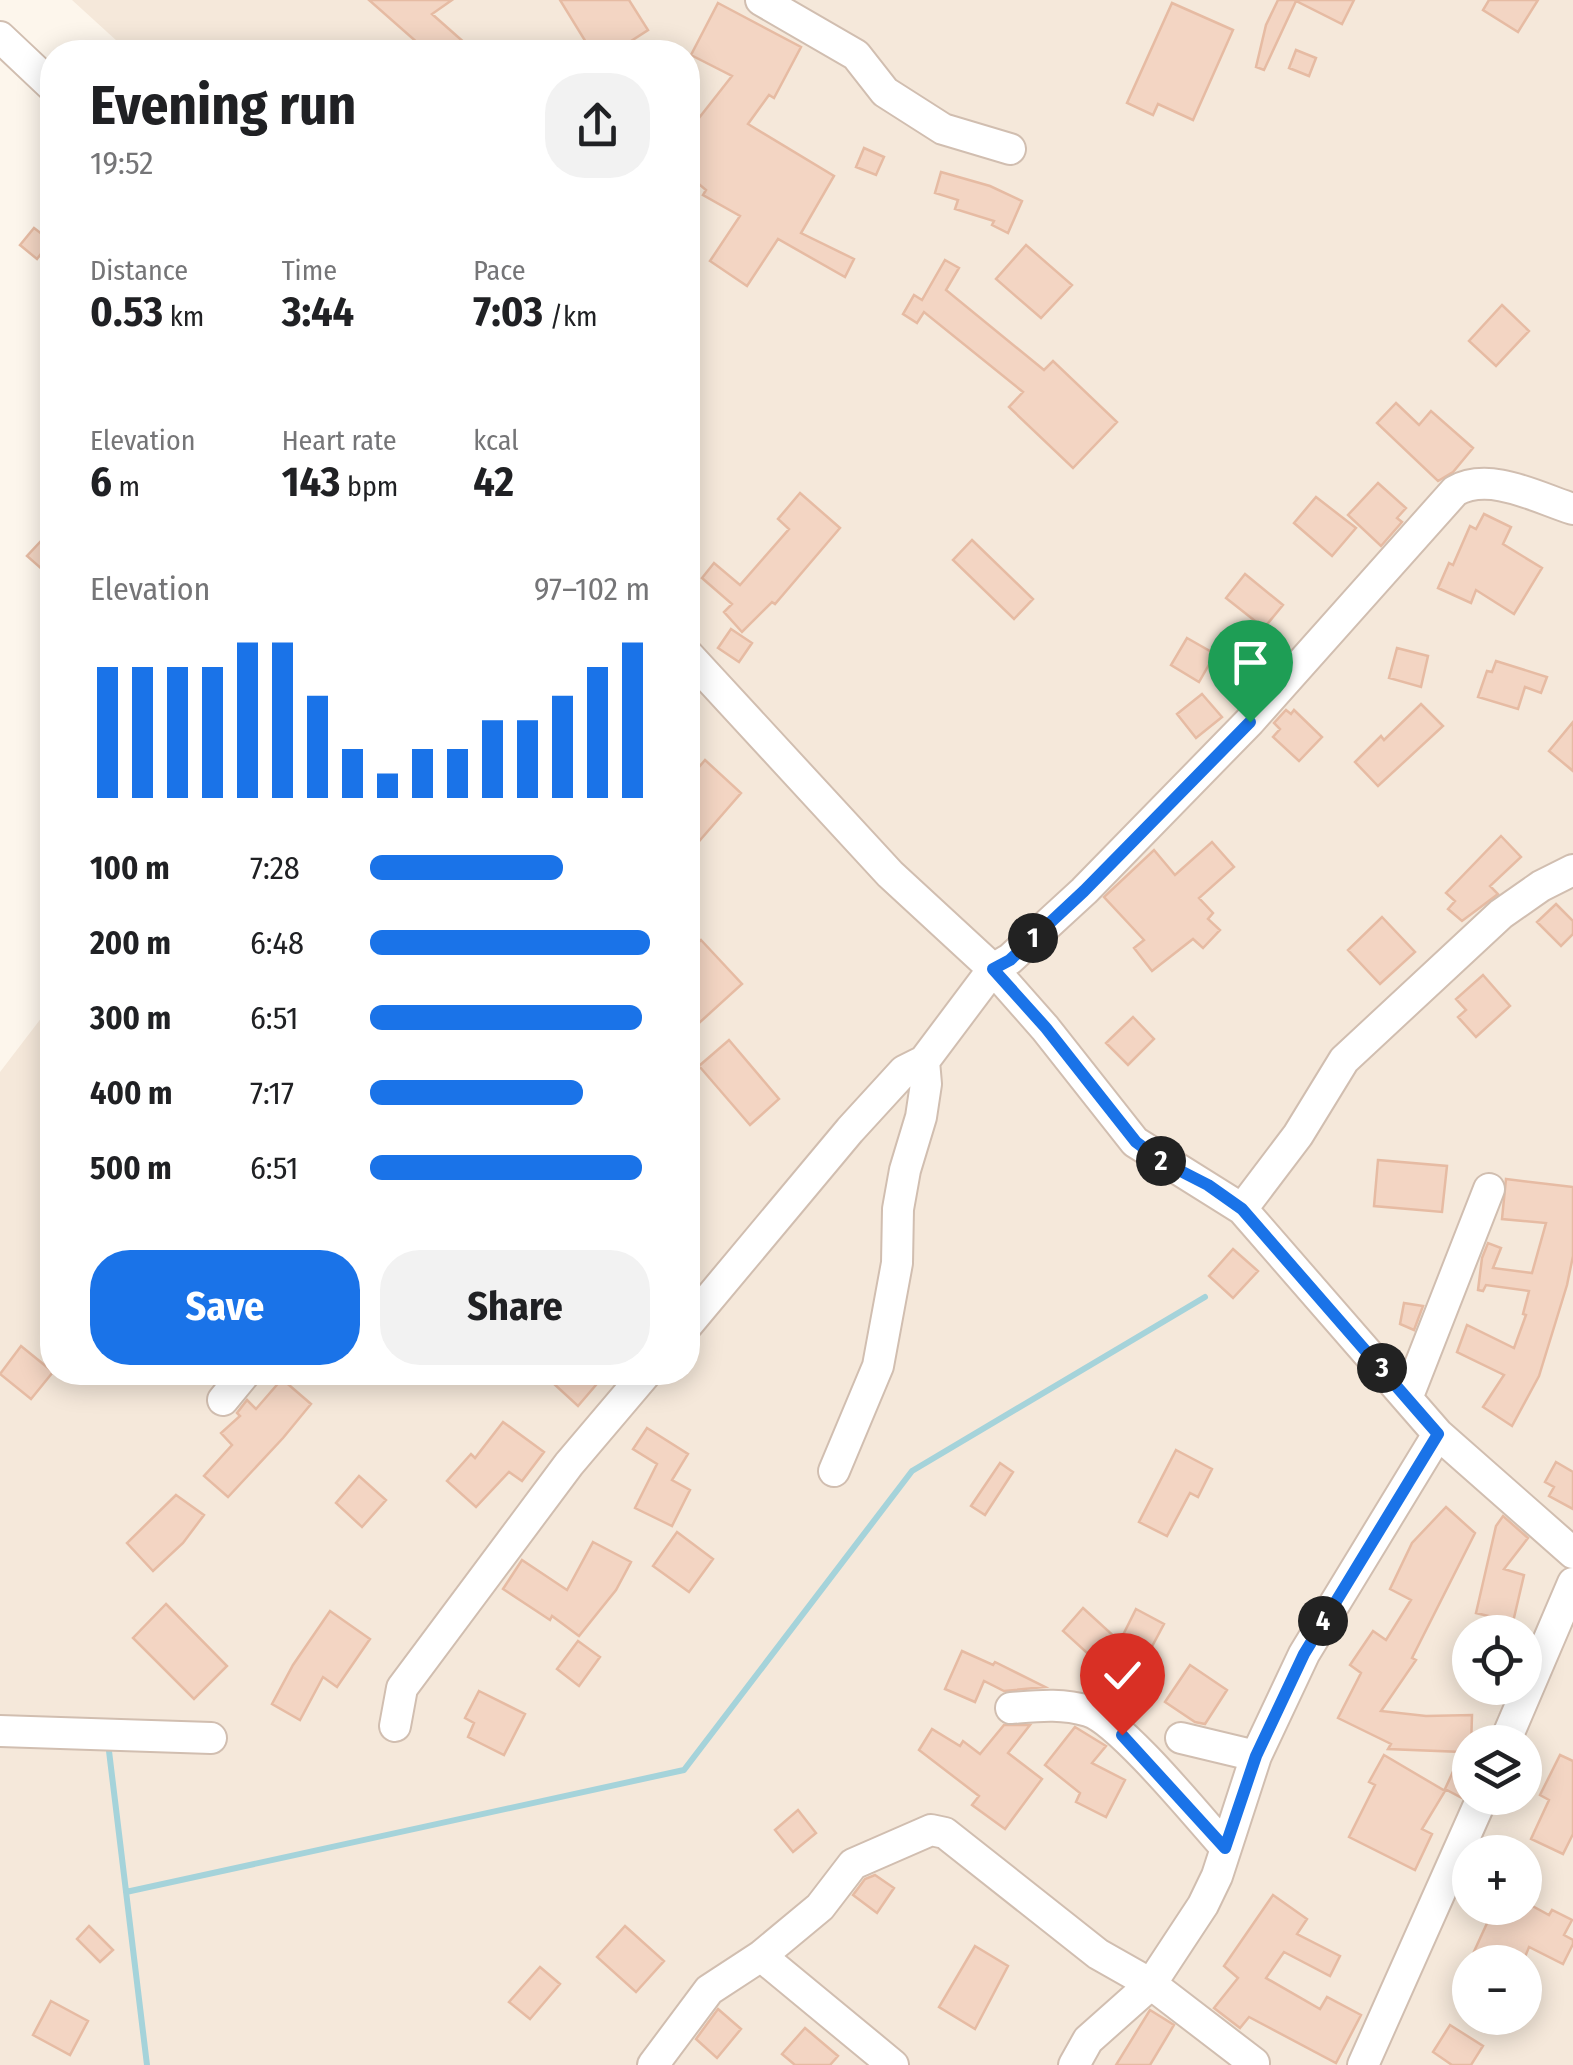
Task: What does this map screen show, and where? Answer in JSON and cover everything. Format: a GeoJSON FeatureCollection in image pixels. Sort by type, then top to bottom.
{"type":"FeatureCollection","features":[{"type":"Feature","properties":{"kind":"street"},"geometry":{"type":"LineString","coordinates":[[761,0],[856,55],[884,92],[943,129],[1010,149]]}},
{"type":"Feature","properties":{"kind":"street"},"geometry":{"type":"LineString","coordinates":[[0,37],[40,75]]}},
{"type":"Feature","properties":{"kind":"street"},"geometry":{"type":"LineString","coordinates":[[700,1310],[850,1130],[904,1071],[924,1061],[993,969],[1010,960],[1084,891],[1250,722],[1455,490],[1481,482],[1573,509]]}},
{"type":"Feature","properties":{"kind":"street"},"geometry":{"type":"LineString","coordinates":[[700,669],[890,874],[993,969],[1046,1028],[1136,1142],[1242,1209],[1438,1434],[1573,1553]]}},
{"type":"Feature","properties":{"kind":"street"},"geometry":{"type":"LineString","coordinates":[[1242,1209],[1298,1136],[1344,1060],[1502,914],[1541,886],[1573,870]]}},
{"type":"Feature","properties":{"kind":"street"},"geometry":{"type":"LineString","coordinates":[[834,1472],[878,1366],[897,1263],[898,1209],[926,1084],[924,1061]]}},
{"type":"Feature","properties":{"kind":"street"},"geometry":{"type":"LineString","coordinates":[[1408,1396],[1489,1189]]}},
{"type":"Feature","properties":{"kind":"street"},"geometry":{"type":"LineString","coordinates":[[223,1400],[235,1385]]}},
{"type":"Feature","properties":{"kind":"street"},"geometry":{"type":"LineString","coordinates":[[395,1726],[402,1688],[569,1464],[636,1385]]}},
{"type":"Feature","properties":{"kind":"street"},"geometry":{"type":"LineString","coordinates":[[1074,2065],[1088,2040],[1150,1984],[1203,1905],[1256,1756],[1304,1654],[1438,1434]]}},
{"type":"Feature","properties":{"kind":"street"},"geometry":{"type":"LineString","coordinates":[[1512,1725],[1573,1583]]}},
{"type":"Feature","properties":{"kind":"street"},"geometry":{"type":"LineString","coordinates":[[1011,1708],[1060,1705],[1093,1712],[1122,1735],[1225,1848]]}},
{"type":"Feature","properties":{"kind":"street"},"geometry":{"type":"LineString","coordinates":[[0,1731],[211,1738]]}},
{"type":"Feature","properties":{"kind":"street"},"geometry":{"type":"LineString","coordinates":[[1180,1738],[1256,1756]]}},
{"type":"Feature","properties":{"kind":"street"},"geometry":{"type":"LineString","coordinates":[[1363,2065],[1474,1815]]}},
{"type":"Feature","properties":{"kind":"street"},"geometry":{"type":"LineString","coordinates":[[653,2065],[709,1990],[761,1956],[820,1907],[853,1864],[932,1830],[945,1833],[1098,1954],[1150,1984],[1254,2062]]}},
{"type":"Feature","properties":{"kind":"street"},"geometry":{"type":"LineString","coordinates":[[761,1956],[893,2065]]}},
{"type":"Feature","properties":{"kind":"shaded area"},"geometry":{"type":"Polygon","coordinates":[[[72,0],[1573,0],[1573,2065],[0,2065],[0,1072],[40,1020],[40,1385],[700,1385],[700,40],[116,40],[72,0]]]}},
{"type":"Feature","properties":{"kind":"building"},"geometry":{"type":"Polygon","coordinates":[[[369,0],[452,0],[432,14],[461,40],[414,40],[369,0]]]}},
{"type":"Feature","properties":{"kind":"building"},"geometry":{"type":"Polygon","coordinates":[[[560,0],[629,0],[648,30],[633,40],[585,40],[560,0]]]}},
{"type":"Feature","properties":{"kind":"building"},"geometry":{"type":"Polygon","coordinates":[[[1278,0],[1354,0],[1342,24],[1296,1],[1264,70],[1256,67],[1266,25],[1278,0]]]}},
{"type":"Feature","properties":{"kind":"building"},"geometry":{"type":"Polygon","coordinates":[[[1489,0],[1538,0],[1518,32],[1483,10],[1489,0]]]}},
{"type":"Feature","properties":{"kind":"building"},"geometry":{"type":"Polygon","coordinates":[[[718,3],[801,47],[774,98],[769,95],[748,124],[834,176],[801,233],[854,259],[845,277],[778,239],[747,286],[710,261],[740,216],[703,195],[706,190],[700,185],[700,117],[732,76],[700,60],[699,40],[718,3]]]}},
{"type":"Feature","properties":{"kind":"building"},"geometry":{"type":"Polygon","coordinates":[[[1172,3],[1233,30],[1193,120],[1158,104],[1153,115],[1127,103],[1172,3]]]}},
{"type":"Feature","properties":{"kind":"building"},"geometry":{"type":"Polygon","coordinates":[[[1296,50],[1316,58],[1309,76],[1289,68],[1296,50]]]}},
{"type":"Feature","properties":{"kind":"building"},"geometry":{"type":"Polygon","coordinates":[[[864,148],[884,157],[876,175],[856,167],[864,148]]]}},
{"type":"Feature","properties":{"kind":"building"},"geometry":{"type":"Polygon","coordinates":[[[941,172],[990,186],[1022,201],[1008,233],[992,225],[994,221],[955,209],[958,200],[935,193],[941,172]]]}},
{"type":"Feature","properties":{"kind":"building"},"geometry":{"type":"Polygon","coordinates":[[[34,228],[40,233],[37,259],[20,245],[34,228]]]}},
{"type":"Feature","properties":{"kind":"building"},"geometry":{"type":"Polygon","coordinates":[[[1026,245],[1072,285],[1041,318],[996,279],[1026,245]]]}},
{"type":"Feature","properties":{"kind":"building"},"geometry":{"type":"Polygon","coordinates":[[[945,260],[959,268],[946,290],[1044,370],[1053,361],[1117,422],[1073,468],[1009,407],[1023,392],[924,312],[917,323],[903,314],[914,295],[922,300],[945,260]]]}},
{"type":"Feature","properties":{"kind":"building"},"geometry":{"type":"Polygon","coordinates":[[[1502,305],[1529,331],[1496,366],[1469,341],[1502,305]]]}},
{"type":"Feature","properties":{"kind":"building"},"geometry":{"type":"Polygon","coordinates":[[[1396,403],[1419,425],[1431,411],[1473,448],[1453,472],[1438,481],[1377,423],[1396,403]]]}},
{"type":"Feature","properties":{"kind":"building"},"geometry":{"type":"Polygon","coordinates":[[[1378,483],[1406,508],[1397,518],[1402,522],[1381,546],[1348,515],[1378,483]]]}},
{"type":"Feature","properties":{"kind":"building"},"geometry":{"type":"Polygon","coordinates":[[[800,493],[840,528],[775,604],[772,602],[742,632],[724,612],[732,604],[702,578],[714,563],[740,585],[789,529],[778,519],[800,493]]]}},
{"type":"Feature","properties":{"kind":"building"},"geometry":{"type":"Polygon","coordinates":[[[1316,497],[1356,528],[1332,556],[1294,523],[1316,497]]]}},
{"type":"Feature","properties":{"kind":"building"},"geometry":{"type":"Polygon","coordinates":[[[1484,514],[1511,527],[1503,544],[1542,568],[1514,614],[1476,590],[1471,603],[1438,588],[1470,526],[1476,529],[1484,514]]]}},
{"type":"Feature","properties":{"kind":"building"},"geometry":{"type":"Polygon","coordinates":[[[972,540],[1033,599],[1014,619],[953,560],[972,540]]]}},
{"type":"Feature","properties":{"kind":"building"},"geometry":{"type":"Polygon","coordinates":[[[40,542],[40,567],[27,556],[40,542]]]}},
{"type":"Feature","properties":{"kind":"building"},"geometry":{"type":"Polygon","coordinates":[[[1245,574],[1283,605],[1264,628],[1226,598],[1245,574]]]}},
{"type":"Feature","properties":{"kind":"building"},"geometry":{"type":"Polygon","coordinates":[[[731,629],[752,643],[739,662],[718,648],[731,629]]]}},
{"type":"Feature","properties":{"kind":"building"},"geometry":{"type":"Polygon","coordinates":[[[1187,638],[1215,654],[1199,682],[1171,665],[1187,638]]]}},
{"type":"Feature","properties":{"kind":"building"},"geometry":{"type":"Polygon","coordinates":[[[1397,648],[1428,656],[1421,687],[1389,678],[1397,648]]]}},
{"type":"Feature","properties":{"kind":"building"},"geometry":{"type":"Polygon","coordinates":[[[1496,661],[1547,677],[1541,693],[1525,687],[1518,709],[1478,697],[1487,671],[1492,672],[1496,661]]]}},
{"type":"Feature","properties":{"kind":"building"},"geometry":{"type":"Polygon","coordinates":[[[1202,694],[1222,717],[1196,738],[1177,714],[1202,694]]]}},
{"type":"Feature","properties":{"kind":"building"},"geometry":{"type":"Polygon","coordinates":[[[1421,704],[1443,726],[1378,786],[1355,762],[1421,704]]]}},
{"type":"Feature","properties":{"kind":"building"},"geometry":{"type":"Polygon","coordinates":[[[1286,710],[1291,714],[1294,710],[1322,737],[1299,761],[1273,737],[1280,729],[1274,723],[1286,710]]]}},
{"type":"Feature","properties":{"kind":"building"},"geometry":{"type":"Polygon","coordinates":[[[1573,722],[1573,771],[1549,751],[1573,722]]]}},
{"type":"Feature","properties":{"kind":"building"},"geometry":{"type":"Polygon","coordinates":[[[705,760],[741,793],[700,840],[700,766],[705,760]]]}},
{"type":"Feature","properties":{"kind":"building"},"geometry":{"type":"Polygon","coordinates":[[[1501,836],[1521,857],[1490,886],[1498,894],[1462,921],[1448,909],[1455,901],[1446,893],[1501,836]]]}},
{"type":"Feature","properties":{"kind":"building"},"geometry":{"type":"Polygon","coordinates":[[[1212,842],[1234,867],[1199,898],[1213,913],[1208,919],[1220,930],[1203,948],[1193,939],[1152,971],[1134,948],[1144,940],[1104,897],[1154,850],[1175,875],[1212,842]]]}},
{"type":"Feature","properties":{"kind":"building"},"geometry":{"type":"Polygon","coordinates":[[[1556,904],[1573,921],[1573,934],[1561,946],[1537,922],[1556,904]]]}},
{"type":"Feature","properties":{"kind":"building"},"geometry":{"type":"Polygon","coordinates":[[[1382,917],[1415,952],[1380,984],[1348,950],[1382,917]]]}},
{"type":"Feature","properties":{"kind":"building"},"geometry":{"type":"Polygon","coordinates":[[[700,941],[742,984],[700,1022],[700,941]]]}},
{"type":"Feature","properties":{"kind":"building"},"geometry":{"type":"Polygon","coordinates":[[[1483,975],[1510,1006],[1476,1037],[1458,1017],[1466,1010],[1456,999],[1483,975]]]}},
{"type":"Feature","properties":{"kind":"building"},"geometry":{"type":"Polygon","coordinates":[[[1133,1017],[1154,1039],[1128,1065],[1106,1043],[1133,1017]]]}},
{"type":"Feature","properties":{"kind":"building"},"geometry":{"type":"Polygon","coordinates":[[[729,1040],[779,1099],[750,1125],[700,1065],[729,1040]]]}},
{"type":"Feature","properties":{"kind":"building"},"geometry":{"type":"Polygon","coordinates":[[[1378,1160],[1447,1166],[1442,1212],[1374,1206],[1378,1160]]]}},
{"type":"Feature","properties":{"kind":"building"},"geometry":{"type":"Polygon","coordinates":[[[1506,1179],[1573,1187],[1573,1256],[1567,1285],[1539,1376],[1512,1426],[1483,1407],[1504,1375],[1457,1352],[1467,1325],[1514,1348],[1526,1315],[1523,1314],[1529,1291],[1486,1285],[1483,1291],[1478,1290],[1488,1243],[1501,1248],[1493,1268],[1532,1273],[1546,1223],[1502,1219],[1506,1179]]]}},
{"type":"Feature","properties":{"kind":"building"},"geometry":{"type":"Polygon","coordinates":[[[1233,1249],[1258,1271],[1233,1298],[1209,1276],[1233,1249]]]}},
{"type":"Feature","properties":{"kind":"building"},"geometry":{"type":"Polygon","coordinates":[[[1404,1303],[1423,1306],[1414,1330],[1400,1324],[1404,1303]]]}},
{"type":"Feature","properties":{"kind":"building"},"geometry":{"type":"Polygon","coordinates":[[[21,1346],[40,1361],[42,1385],[31,1399],[0,1374],[21,1346]]]}},
{"type":"Feature","properties":{"kind":"building"},"geometry":{"type":"Polygon","coordinates":[[[277,1385],[289,1385],[311,1404],[228,1497],[204,1476],[232,1445],[221,1433],[240,1416],[237,1413],[247,1400],[256,1409],[277,1385]]]}},
{"type":"Feature","properties":{"kind":"building"},"geometry":{"type":"Polygon","coordinates":[[[555,1385],[596,1385],[578,1406],[555,1385]]]}},
{"type":"Feature","properties":{"kind":"building"},"geometry":{"type":"Polygon","coordinates":[[[503,1422],[544,1452],[522,1481],[509,1472],[476,1507],[447,1481],[471,1454],[475,1458],[503,1422]]]}},
{"type":"Feature","properties":{"kind":"building"},"geometry":{"type":"Polygon","coordinates":[[[647,1428],[688,1454],[672,1480],[690,1490],[672,1526],[635,1508],[657,1464],[633,1449],[647,1428]]]}},
{"type":"Feature","properties":{"kind":"building"},"geometry":{"type":"Polygon","coordinates":[[[1176,1450],[1212,1469],[1198,1497],[1190,1493],[1167,1536],[1139,1522],[1176,1450]]]}},
{"type":"Feature","properties":{"kind":"building"},"geometry":{"type":"Polygon","coordinates":[[[1556,1462],[1573,1472],[1573,1509],[1549,1496],[1554,1487],[1545,1482],[1556,1462]]]}},
{"type":"Feature","properties":{"kind":"building"},"geometry":{"type":"Polygon","coordinates":[[[1000,1463],[1013,1472],[985,1515],[971,1506],[1000,1463]]]}},
{"type":"Feature","properties":{"kind":"building"},"geometry":{"type":"Polygon","coordinates":[[[359,1476],[386,1500],[362,1527],[336,1503],[359,1476]]]}},
{"type":"Feature","properties":{"kind":"building"},"geometry":{"type":"Polygon","coordinates":[[[176,1495],[204,1515],[183,1543],[153,1571],[127,1543],[176,1495]]]}},
{"type":"Feature","properties":{"kind":"building"},"geometry":{"type":"Polygon","coordinates":[[[1446,1507],[1475,1533],[1412,1658],[1416,1660],[1381,1711],[1426,1716],[1472,1715],[1472,1725],[1452,1725],[1452,1752],[1388,1749],[1391,1744],[1338,1718],[1361,1673],[1350,1665],[1373,1631],[1386,1640],[1411,1600],[1390,1589],[1412,1543],[1446,1507]]]}},
{"type":"Feature","properties":{"kind":"building"},"geometry":{"type":"Polygon","coordinates":[[[1503,1516],[1528,1538],[1504,1569],[1524,1575],[1515,1615],[1476,1613],[1496,1526],[1503,1516]]]}},
{"type":"Feature","properties":{"kind":"building"},"geometry":{"type":"Polygon","coordinates":[[[677,1532],[713,1559],[689,1592],[653,1566],[677,1532]]]}},
{"type":"Feature","properties":{"kind":"building"},"geometry":{"type":"Polygon","coordinates":[[[593,1542],[631,1562],[616,1590],[579,1636],[503,1589],[522,1560],[567,1590],[593,1542]]]}},
{"type":"Feature","properties":{"kind":"building"},"geometry":{"type":"Polygon","coordinates":[[[166,1604],[227,1666],[194,1699],[133,1638],[166,1604]]]}},
{"type":"Feature","properties":{"kind":"building"},"geometry":{"type":"Polygon","coordinates":[[[1083,1608],[1117,1639],[1097,1662],[1063,1631],[1083,1608]]]}},
{"type":"Feature","properties":{"kind":"building"},"geometry":{"type":"Polygon","coordinates":[[[1136,1609],[1164,1624],[1149,1652],[1122,1637],[1136,1609]]]}},
{"type":"Feature","properties":{"kind":"building"},"geometry":{"type":"Polygon","coordinates":[[[330,1611],[370,1639],[337,1687],[323,1677],[300,1720],[272,1704],[330,1611]]]}},
{"type":"Feature","properties":{"kind":"building"},"geometry":{"type":"Polygon","coordinates":[[[578,1641],[600,1657],[579,1686],[557,1669],[578,1641]]]}},
{"type":"Feature","properties":{"kind":"building"},"geometry":{"type":"Polygon","coordinates":[[[962,1651],[993,1665],[995,1662],[1045,1687],[1004,1691],[984,1681],[975,1702],[945,1689],[962,1651]]]}},
{"type":"Feature","properties":{"kind":"building"},"geometry":{"type":"Polygon","coordinates":[[[1190,1665],[1227,1690],[1205,1724],[1195,1722],[1165,1702],[1190,1665]]]}},
{"type":"Feature","properties":{"kind":"building"},"geometry":{"type":"Polygon","coordinates":[[[479,1691],[525,1714],[504,1755],[468,1737],[474,1723],[465,1718],[479,1691]]]}},
{"type":"Feature","properties":{"kind":"building"},"geometry":{"type":"Polygon","coordinates":[[[1004,1725],[1030,1725],[1008,1753],[1042,1779],[1005,1829],[972,1805],[979,1796],[919,1750],[932,1729],[960,1746],[963,1741],[980,1754],[1004,1725]]]}},
{"type":"Feature","properties":{"kind":"building"},"geometry":{"type":"Polygon","coordinates":[[[1075,1727],[1106,1746],[1092,1763],[1125,1780],[1106,1817],[1076,1802],[1080,1793],[1045,1765],[1075,1727]]]}},
{"type":"Feature","properties":{"kind":"building"},"geometry":{"type":"Polygon","coordinates":[[[1384,1755],[1445,1791],[1422,1829],[1432,1834],[1415,1870],[1349,1837],[1375,1785],[1369,1782],[1384,1755]]]}},
{"type":"Feature","properties":{"kind":"building"},"geometry":{"type":"Polygon","coordinates":[[[1560,1755],[1573,1761],[1573,1834],[1563,1854],[1542,1844],[1542,1835],[1533,1835],[1549,1800],[1542,1796],[1560,1755]]]}},
{"type":"Feature","properties":{"kind":"building"},"geometry":{"type":"Polygon","coordinates":[[[1452,1774],[1452,1793],[1445,1789],[1452,1774]]]}},
{"type":"Feature","properties":{"kind":"building"},"geometry":{"type":"Polygon","coordinates":[[[798,1810],[816,1833],[793,1852],[775,1830],[798,1810]]]}},
{"type":"Feature","properties":{"kind":"building"},"geometry":{"type":"Polygon","coordinates":[[[875,1875],[894,1888],[877,1913],[853,1895],[865,1879],[875,1875]]]}},
{"type":"Feature","properties":{"kind":"building"},"geometry":{"type":"Polygon","coordinates":[[[1273,1895],[1307,1919],[1297,1934],[1340,1956],[1330,1976],[1284,1952],[1266,1978],[1320,2009],[1327,1997],[1361,2015],[1336,2063],[1249,2017],[1240,2028],[1214,2008],[1238,1978],[1224,1966],[1273,1895]]]}},
{"type":"Feature","properties":{"kind":"building"},"geometry":{"type":"Polygon","coordinates":[[[1552,1910],[1572,1920],[1564,1935],[1573,1944],[1563,1964],[1542,1954],[1542,1945],[1477,1945],[1486,1925],[1542,1925],[1542,1911],[1549,1915],[1552,1910]]]}},
{"type":"Feature","properties":{"kind":"building"},"geometry":{"type":"Polygon","coordinates":[[[89,1926],[113,1950],[100,1962],[77,1939],[89,1926]]]}},
{"type":"Feature","properties":{"kind":"building"},"geometry":{"type":"Polygon","coordinates":[[[625,1926],[664,1961],[636,1992],[597,1957],[625,1926]]]}},
{"type":"Feature","properties":{"kind":"building"},"geometry":{"type":"Polygon","coordinates":[[[975,1946],[1008,1966],[975,2029],[939,2007],[975,1946]]]}},
{"type":"Feature","properties":{"kind":"building"},"geometry":{"type":"Polygon","coordinates":[[[540,1967],[560,1984],[530,2019],[509,2002],[540,1967]]]}},
{"type":"Feature","properties":{"kind":"building"},"geometry":{"type":"Polygon","coordinates":[[[51,2001],[88,2021],[70,2055],[33,2035],[51,2001]]]}},
{"type":"Feature","properties":{"kind":"building"},"geometry":{"type":"Polygon","coordinates":[[[718,2009],[741,2029],[717,2058],[696,2039],[718,2009]]]}},
{"type":"Feature","properties":{"kind":"building"},"geometry":{"type":"Polygon","coordinates":[[[1150,2010],[1174,2025],[1150,2065],[1116,2065],[1150,2010]]]}},
{"type":"Feature","properties":{"kind":"building"},"geometry":{"type":"Polygon","coordinates":[[[1450,2025],[1452,2035],[1466,2035],[1483,2046],[1471,2065],[1452,2065],[1433,2052],[1450,2025]]]}},
{"type":"Feature","properties":{"kind":"building"},"geometry":{"type":"Polygon","coordinates":[[[805,2028],[838,2056],[830,2065],[795,2065],[782,2054],[805,2028]]]}},
{"type":"Feature","properties":{"kind":"waterway"},"geometry":{"type":"LineString","coordinates":[[126,1892],[684,1770],[912,1471],[1205,1297]]}},
{"type":"Feature","properties":{"kind":"waterway"},"geometry":{"type":"LineString","coordinates":[[109,1751],[147,2065]]}},
{"type":"Feature","properties":{"kind":"route"},"geometry":{"type":"LineString","coordinates":[[1122,1735],[1225,1848],[1256,1756],[1304,1654],[1438,1434],[1242,1209],[1136,1142],[1046,1028],[993,969],[1010,960],[1084,891],[1250,722]]}}]}
